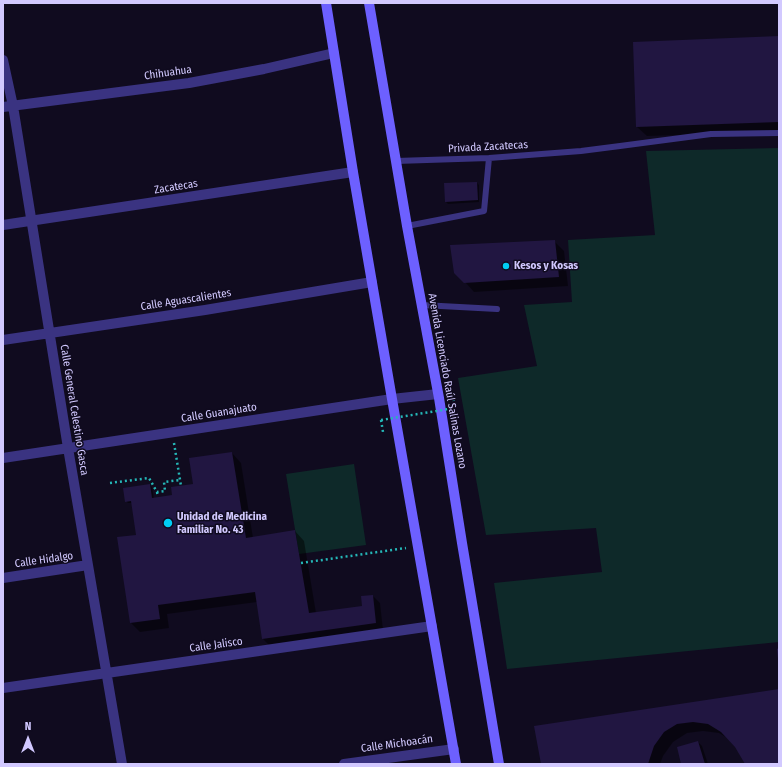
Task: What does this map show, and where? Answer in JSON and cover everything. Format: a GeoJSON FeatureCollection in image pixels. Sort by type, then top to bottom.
{"type":"FeatureCollection","features":[{"type":"Feature","properties":{"kind":"main road"},"geometry":{"type":"LineString","coordinates":[[326,3],[353,172],[456,764]]}},
{"type":"Feature","properties":{"kind":"main road","name":"Avenida Licenciado Raúl Salinas Lozano"},"geometry":{"type":"LineString","coordinates":[[369,3],[407,226],[438,394],[499,764]]}},
{"type":"Feature","properties":{"kind":"street","name":"Chihuahua"},"geometry":{"type":"LineString","coordinates":[[8,106],[190,83],[334,54]]}},
{"type":"Feature","properties":{"kind":"street","name":"Calle General Celestino Gasca"},"geometry":{"type":"LineString","coordinates":[[3,60],[8,106],[31,221],[122,764]]}},
{"type":"Feature","properties":{"kind":"street","name":"Zacatecas"},"geometry":{"type":"LineString","coordinates":[[3,225],[353,172]]}},
{"type":"Feature","properties":{"kind":"street","name":"Calle Aguascalientes"},"geometry":{"type":"LineString","coordinates":[[3,340],[49,334],[372,282]]}},
{"type":"Feature","properties":{"kind":"street","name":"Calle Guanajuato"},"geometry":{"type":"LineString","coordinates":[[3,458],[392,399],[438,394]]}},
{"type":"Feature","properties":{"kind":"street","name":"Calle Hidalgo"},"geometry":{"type":"LineString","coordinates":[[3,578],[88,565]]}},
{"type":"Feature","properties":{"kind":"street","name":"Calle Jalisco"},"geometry":{"type":"LineString","coordinates":[[3,688],[432,626]]}},
{"type":"Feature","properties":{"kind":"street","name":"Calle Michoacán"},"geometry":{"type":"LineString","coordinates":[[344,764],[454,749]]}},
{"type":"Feature","properties":{"kind":"lane","name":"Privada Zacatecas"},"geometry":{"type":"LineString","coordinates":[[396,162],[490,158],[581,151],[711,134],[779,133]]}},
{"type":"Feature","properties":{"kind":"lane"},"geometry":{"type":"LineString","coordinates":[[407,226],[484,211],[490,158]]}},
{"type":"Feature","properties":{"kind":"lane"},"geometry":{"type":"LineString","coordinates":[[422,305],[497,309]]}},
{"type":"Feature","properties":{"kind":"path"},"geometry":{"type":"LineString","coordinates":[[381,420],[455,408],[453,396]]}},
{"type":"Feature","properties":{"kind":"path"},"geometry":{"type":"LineString","coordinates":[[172,433],[180,486]]}},
{"type":"Feature","properties":{"kind":"path"},"geometry":{"type":"LineString","coordinates":[[110,483],[149,478],[157,492],[158,497]]}},
{"type":"Feature","properties":{"kind":"path"},"geometry":{"type":"LineString","coordinates":[[157,492],[166,491],[164,482],[180,480]]}},
{"type":"Feature","properties":{"kind":"path"},"geometry":{"type":"LineString","coordinates":[[301,563],[418,547]]}},
{"type":"Feature","properties":{"kind":"green space"},"geometry":{"type":"Polygon","coordinates":[[[779,148],[779,642],[507,669],[494,583],[602,572],[596,528],[486,535],[458,378],[537,366],[524,305],[572,302],[568,240],[655,235],[646,151],[779,148]]]}},
{"type":"Feature","properties":{"kind":"green space"},"geometry":{"type":"Polygon","coordinates":[[[354,464],[366,545],[299,554],[286,474],[354,464]]]}},
{"type":"Feature","properties":{"kind":"building"},"geometry":{"type":"Polygon","coordinates":[[[779,36],[779,122],[636,127],[633,42],[779,36]]]}},
{"type":"Feature","properties":{"kind":"building"},"geometry":{"type":"Polygon","coordinates":[[[477,182],[478,200],[445,202],[444,183],[477,182]]]}},
{"type":"Feature","properties":{"kind":"building","name":"Kesos y Kosas"},"geometry":{"type":"Polygon","coordinates":[[[555,240],[559,277],[464,283],[454,273],[450,245],[555,240]]]}},
{"type":"Feature","properties":{"kind":"building"},"geometry":{"type":"Polygon","coordinates":[[[232,452],[246,538],[295,530],[309,613],[362,606],[361,596],[373,595],[376,623],[262,639],[255,592],[158,605],[160,619],[130,623],[117,537],[136,535],[131,501],[125,502],[123,488],[150,484],[152,498],[172,495],[171,487],[193,484],[189,458],[232,452]]]}},
{"type":"Feature","properties":{"kind":"building"},"geometry":{"type":"Polygon","coordinates":[[[779,648],[779,659],[778,659],[777,649],[779,648]]]}},
{"type":"Feature","properties":{"kind":"building"},"geometry":{"type":"Polygon","coordinates":[[[779,689],[779,764],[745,764],[735,747],[721,732],[708,724],[693,722],[677,724],[664,732],[654,746],[648,764],[541,764],[534,726],[779,689]]]}},
{"type":"Feature","properties":{"kind":"building"},"geometry":{"type":"Polygon","coordinates":[[[698,741],[705,764],[681,764],[677,747],[698,741]]]}},
{"type":"Feature","properties":{"kind":"place","name":"Kesos y Kosas"},"geometry":{"type":"Point","coordinates":[506,266]}},
{"type":"Feature","properties":{"kind":"place","name":"Unidad de Medicina Familiar No. 43"},"geometry":{"type":"Point","coordinates":[168,523]}}]}
